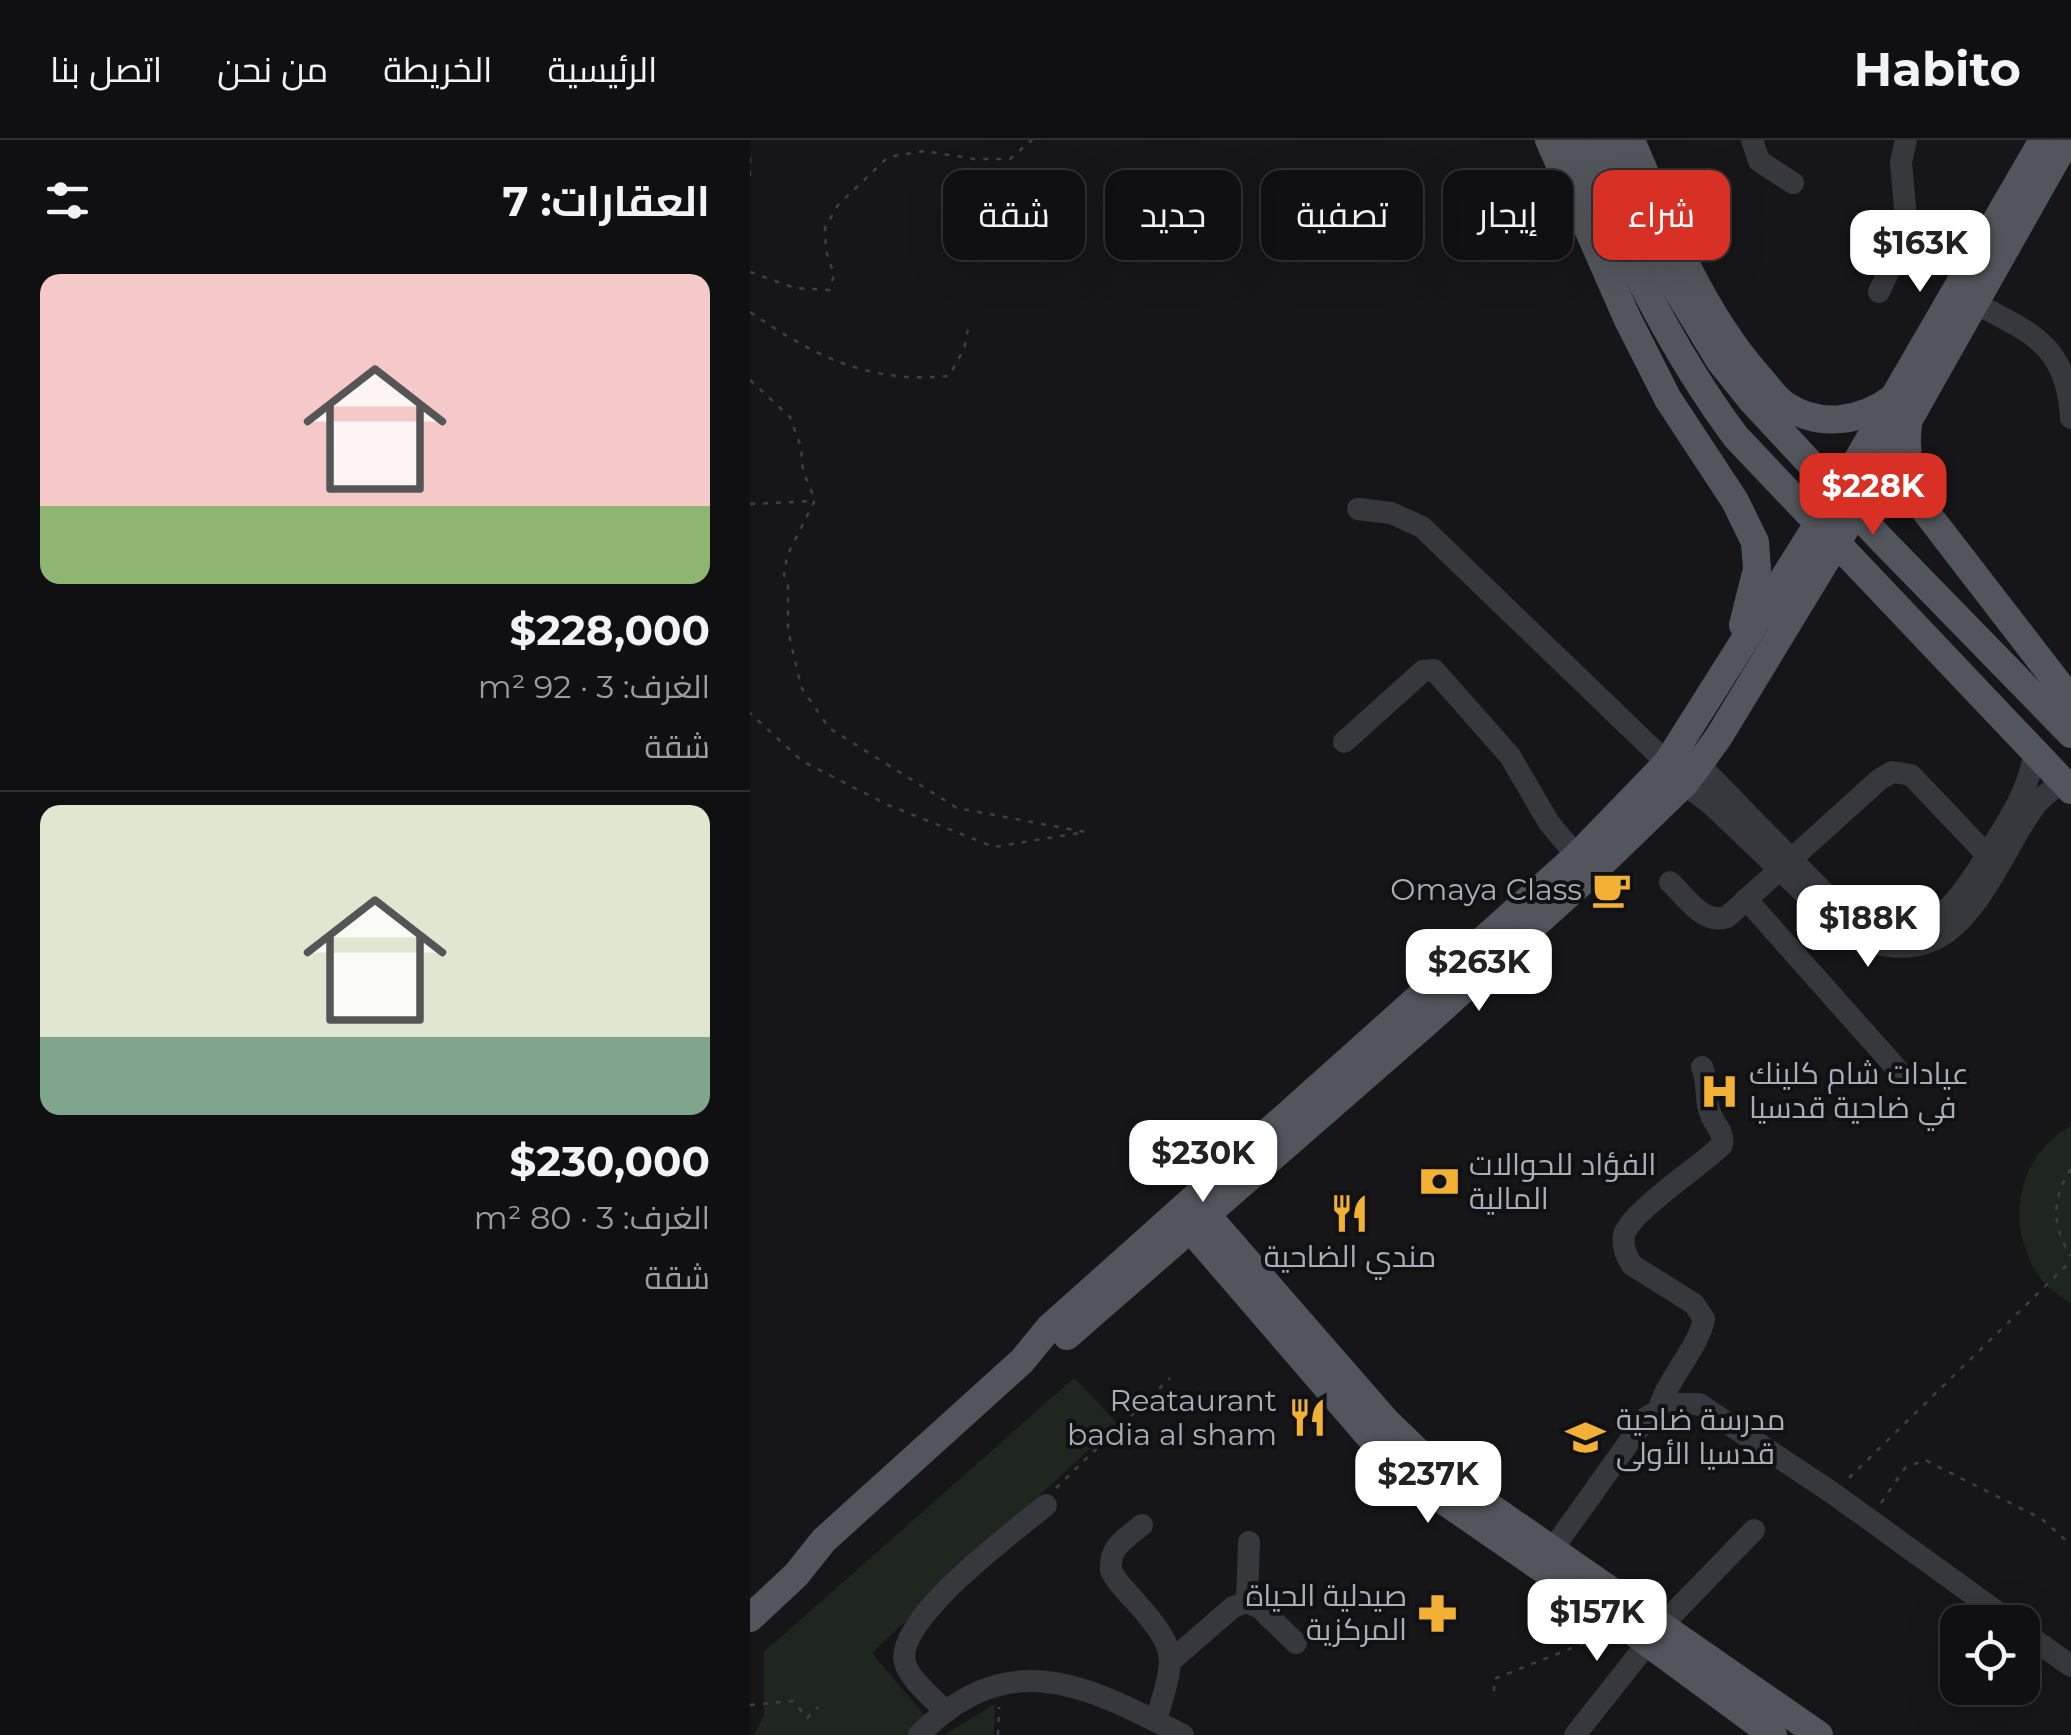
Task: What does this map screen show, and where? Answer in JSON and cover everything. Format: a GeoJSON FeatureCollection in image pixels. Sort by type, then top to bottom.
{"type":"FeatureCollection","features":[{"type":"Feature","properties":{"kind":"main road"},"geometry":{"type":"LineString","coordinates":[[1549,140],[1627,318],[1668,399],[1735,501],[1755,542],[1757,569],[1738,648]]}},
{"type":"Feature","properties":{"kind":"main road"},"geometry":{"type":"LineString","coordinates":[[1576,140],[1658,316],[1701,391],[1736,438],[2067,786]]}},
{"type":"Feature","properties":{"kind":"main road"},"geometry":{"type":"LineString","coordinates":[[1605,140],[1671,280],[1720,361],[1878,536],[2071,734]]}},
{"type":"Feature","properties":{"kind":"main road"},"geometry":{"type":"LineString","coordinates":[[1631,140],[1691,273],[1715,315],[1737,352],[1782,403],[1821,419],[1901,408]]}},
{"type":"Feature","properties":{"kind":"main road"},"geometry":{"type":"LineString","coordinates":[[750,1618],[796,1575],[824,1540],[1022,1361],[1059,1343],[1161,1242],[1417,1015],[1592,873],[1678,764],[1858,484],[2043,140]]}},
{"type":"Feature","properties":{"kind":"main road"},"geometry":{"type":"LineString","coordinates":[[2066,140],[1974,303],[1901,408],[1910,476],[1926,512],[2071,700]]}},
{"type":"Feature","properties":{"kind":"main road"},"geometry":{"type":"LineString","coordinates":[[1417,1015],[1577,856],[1678,764],[1738,648],[1816,552]]}},
{"type":"Feature","properties":{"kind":"main road"},"geometry":{"type":"LineString","coordinates":[[1192,1214],[1368,1436],[1424,1487],[1544,1555],[1774,1735]]}},
{"type":"Feature","properties":{"kind":"main road"},"geometry":{"type":"LineString","coordinates":[[750,1595],[792,1558],[824,1540]]}},
{"type":"Feature","properties":{"kind":"main road"},"geometry":{"type":"LineString","coordinates":[[1645,1631],[1819,1735]]}},
{"type":"Feature","properties":{"kind":"street"},"geometry":{"type":"LineString","coordinates":[[1752,140],[1759,161],[1793,183]]}},
{"type":"Feature","properties":{"kind":"street"},"geometry":{"type":"LineString","coordinates":[[1879,292],[1906,231],[1901,162],[1906,140]]}},
{"type":"Feature","properties":{"kind":"street"},"geometry":{"type":"LineString","coordinates":[[1974,303],[2029,331],[2046,345],[2059,362],[2067,383],[2071,418]]}},
{"type":"Feature","properties":{"kind":"street"},"geometry":{"type":"LineString","coordinates":[[1358,509],[1391,513],[1422,526],[1678,764],[1711,804],[1854,920],[1874,929],[1916,929],[1950,910],[2020,800],[2030,775],[2034,749]]}},
{"type":"Feature","properties":{"kind":"street"},"geometry":{"type":"LineString","coordinates":[[1344,742],[1423,671],[1434,670],[1510,756],[1549,823],[1577,856]]}},
{"type":"Feature","properties":{"kind":"street"},"geometry":{"type":"LineString","coordinates":[[1670,882],[1705,916],[1716,920],[1727,917],[1880,779],[1898,771],[1911,775],[1987,855]]}},
{"type":"Feature","properties":{"kind":"street"},"geometry":{"type":"LineString","coordinates":[[1785,864],[1846,933],[1870,944],[1896,948],[1922,944],[1962,922],[2032,808],[2046,793],[2067,786]]}},
{"type":"Feature","properties":{"kind":"street"},"geometry":{"type":"LineString","coordinates":[[1746,900],[1898,1070]]}},
{"type":"Feature","properties":{"kind":"street"},"geometry":{"type":"LineString","coordinates":[[1658,1409],[1704,1319],[1699,1308],[1632,1265],[1626,1256],[1624,1235],[1636,1217],[1722,1145],[1723,1134],[1710,1112],[1708,1080],[1702,1067]]}},
{"type":"Feature","properties":{"kind":"street"},"geometry":{"type":"LineString","coordinates":[[1544,1555],[1647,1417],[1658,1409],[1685,1402],[1711,1409],[1988,1605]]}},
{"type":"Feature","properties":{"kind":"street"},"geometry":{"type":"LineString","coordinates":[[945,1711],[908,1670],[904,1650],[909,1636],[934,1602],[1046,1505]]}},
{"type":"Feature","properties":{"kind":"street"},"geometry":{"type":"LineString","coordinates":[[1142,1525],[1116,1546],[1111,1570],[1162,1632],[1172,1660],[1156,1721]]}},
{"type":"Feature","properties":{"kind":"street"},"geometry":{"type":"LineString","coordinates":[[1575,1735],[1645,1631],[1754,1530]]}},
{"type":"Feature","properties":{"kind":"street"},"geometry":{"type":"LineString","coordinates":[[1246,1602],[1248,1542]]}},
{"type":"Feature","properties":{"kind":"street"},"geometry":{"type":"LineString","coordinates":[[1172,1660],[1233,1608],[1246,1602],[1260,1608],[1296,1643]]}},
{"type":"Feature","properties":{"kind":"street"},"geometry":{"type":"LineString","coordinates":[[2040,1644],[2071,1666]]}},
{"type":"Feature","properties":{"kind":"street"},"geometry":{"type":"LineString","coordinates":[[919,1735],[945,1711],[1000,1684],[1048,1681],[1096,1692],[1182,1735]]}},
{"type":"Feature","properties":{"kind":"path"},"geometry":{"type":"LineString","coordinates":[[750,272],[795,288],[829,290],[834,275],[826,251],[825,228],[838,205],[888,157],[925,151],[974,160],[1010,159],[1032,140]]}},
{"type":"Feature","properties":{"kind":"path"},"geometry":{"type":"LineString","coordinates":[[750,158],[750,180]]}},
{"type":"Feature","properties":{"kind":"path"},"geometry":{"type":"LineString","coordinates":[[750,312],[778,332],[858,369],[872,374],[922,378],[949,376],[964,349],[969,324]]}},
{"type":"Feature","properties":{"kind":"path"},"geometry":{"type":"LineString","coordinates":[[750,380],[790,416],[814,500],[787,556],[784,575],[788,585],[788,630],[801,687],[829,728],[957,808],[1085,832],[994,847],[888,805],[802,761],[750,713]]}},
{"type":"Feature","properties":{"kind":"path"},"geometry":{"type":"LineString","coordinates":[[750,504],[814,500]]}},
{"type":"Feature","properties":{"kind":"path"},"geometry":{"type":"LineString","coordinates":[[1834,1494],[2071,1259],[2058,1233],[2056,1218],[2060,1188],[2071,1169]]}},
{"type":"Feature","properties":{"kind":"path"},"geometry":{"type":"LineString","coordinates":[[1046,1505],[1050,1494],[1170,1378]]}},
{"type":"Feature","properties":{"kind":"path"},"geometry":{"type":"LineString","coordinates":[[1868,1518],[1905,1468],[1924,1460],[2042,1519],[2071,1545]]}},
{"type":"Feature","properties":{"kind":"path"},"geometry":{"type":"LineString","coordinates":[[1494,1691],[1494,1679],[1645,1631]]}},
{"type":"Feature","properties":{"kind":"path"},"geometry":{"type":"LineString","coordinates":[[998,1735],[1000,1684]]}},
{"type":"Feature","properties":{"kind":"path"},"geometry":{"type":"LineString","coordinates":[[750,1705],[792,1701],[807,1718],[818,1707]]}},
{"type":"Feature","properties":{"kind":"shaded area"},"geometry":{"type":"Polygon","coordinates":[[[2071,1126],[2071,1304],[2041,1279],[2029,1259],[2019,1216],[2027,1175],[2037,1156],[2071,1126]]]}},
{"type":"Feature","properties":{"kind":"shaded area"},"geometry":{"type":"Polygon","coordinates":[[[1074,1378],[1117,1423],[872,1653],[926,1717],[910,1735],[754,1735],[764,1715],[764,1652],[1074,1378]]]}},
{"type":"Feature","properties":{"kind":"shaded area"},"geometry":{"type":"Polygon","coordinates":[[[995,1704],[994,1735],[945,1735],[952,1730],[995,1704]]]}},
{"type":"Feature","properties":{"kind":"place","name":"Omaya Class"},"geometry":{"type":"Point","coordinates":[1612,890]}},
{"type":"Feature","properties":{"kind":"place","name":"عيادات شام كلينك في ضاحية قدسيا"},"geometry":{"type":"Point","coordinates":[1719,1091]}},
{"type":"Feature","properties":{"kind":"place","name":"الفؤاد للحوالات المالية"},"geometry":{"type":"Point","coordinates":[1439,1182]}},
{"type":"Feature","properties":{"kind":"place","name":"مندي الضاحية"},"geometry":{"type":"Point","coordinates":[1350,1213]}},
{"type":"Feature","properties":{"kind":"place","name":"Reataurant badia al sham"},"geometry":{"type":"Point","coordinates":[1307,1418]}},
{"type":"Feature","properties":{"kind":"place","name":"مدرسة ضاحية قدسيا الأولى"},"geometry":{"type":"Point","coordinates":[1586,1437]}},
{"type":"Feature","properties":{"kind":"place","name":"صيدلية الحياة المركزية"},"geometry":{"type":"Point","coordinates":[1437,1613]}}]}
